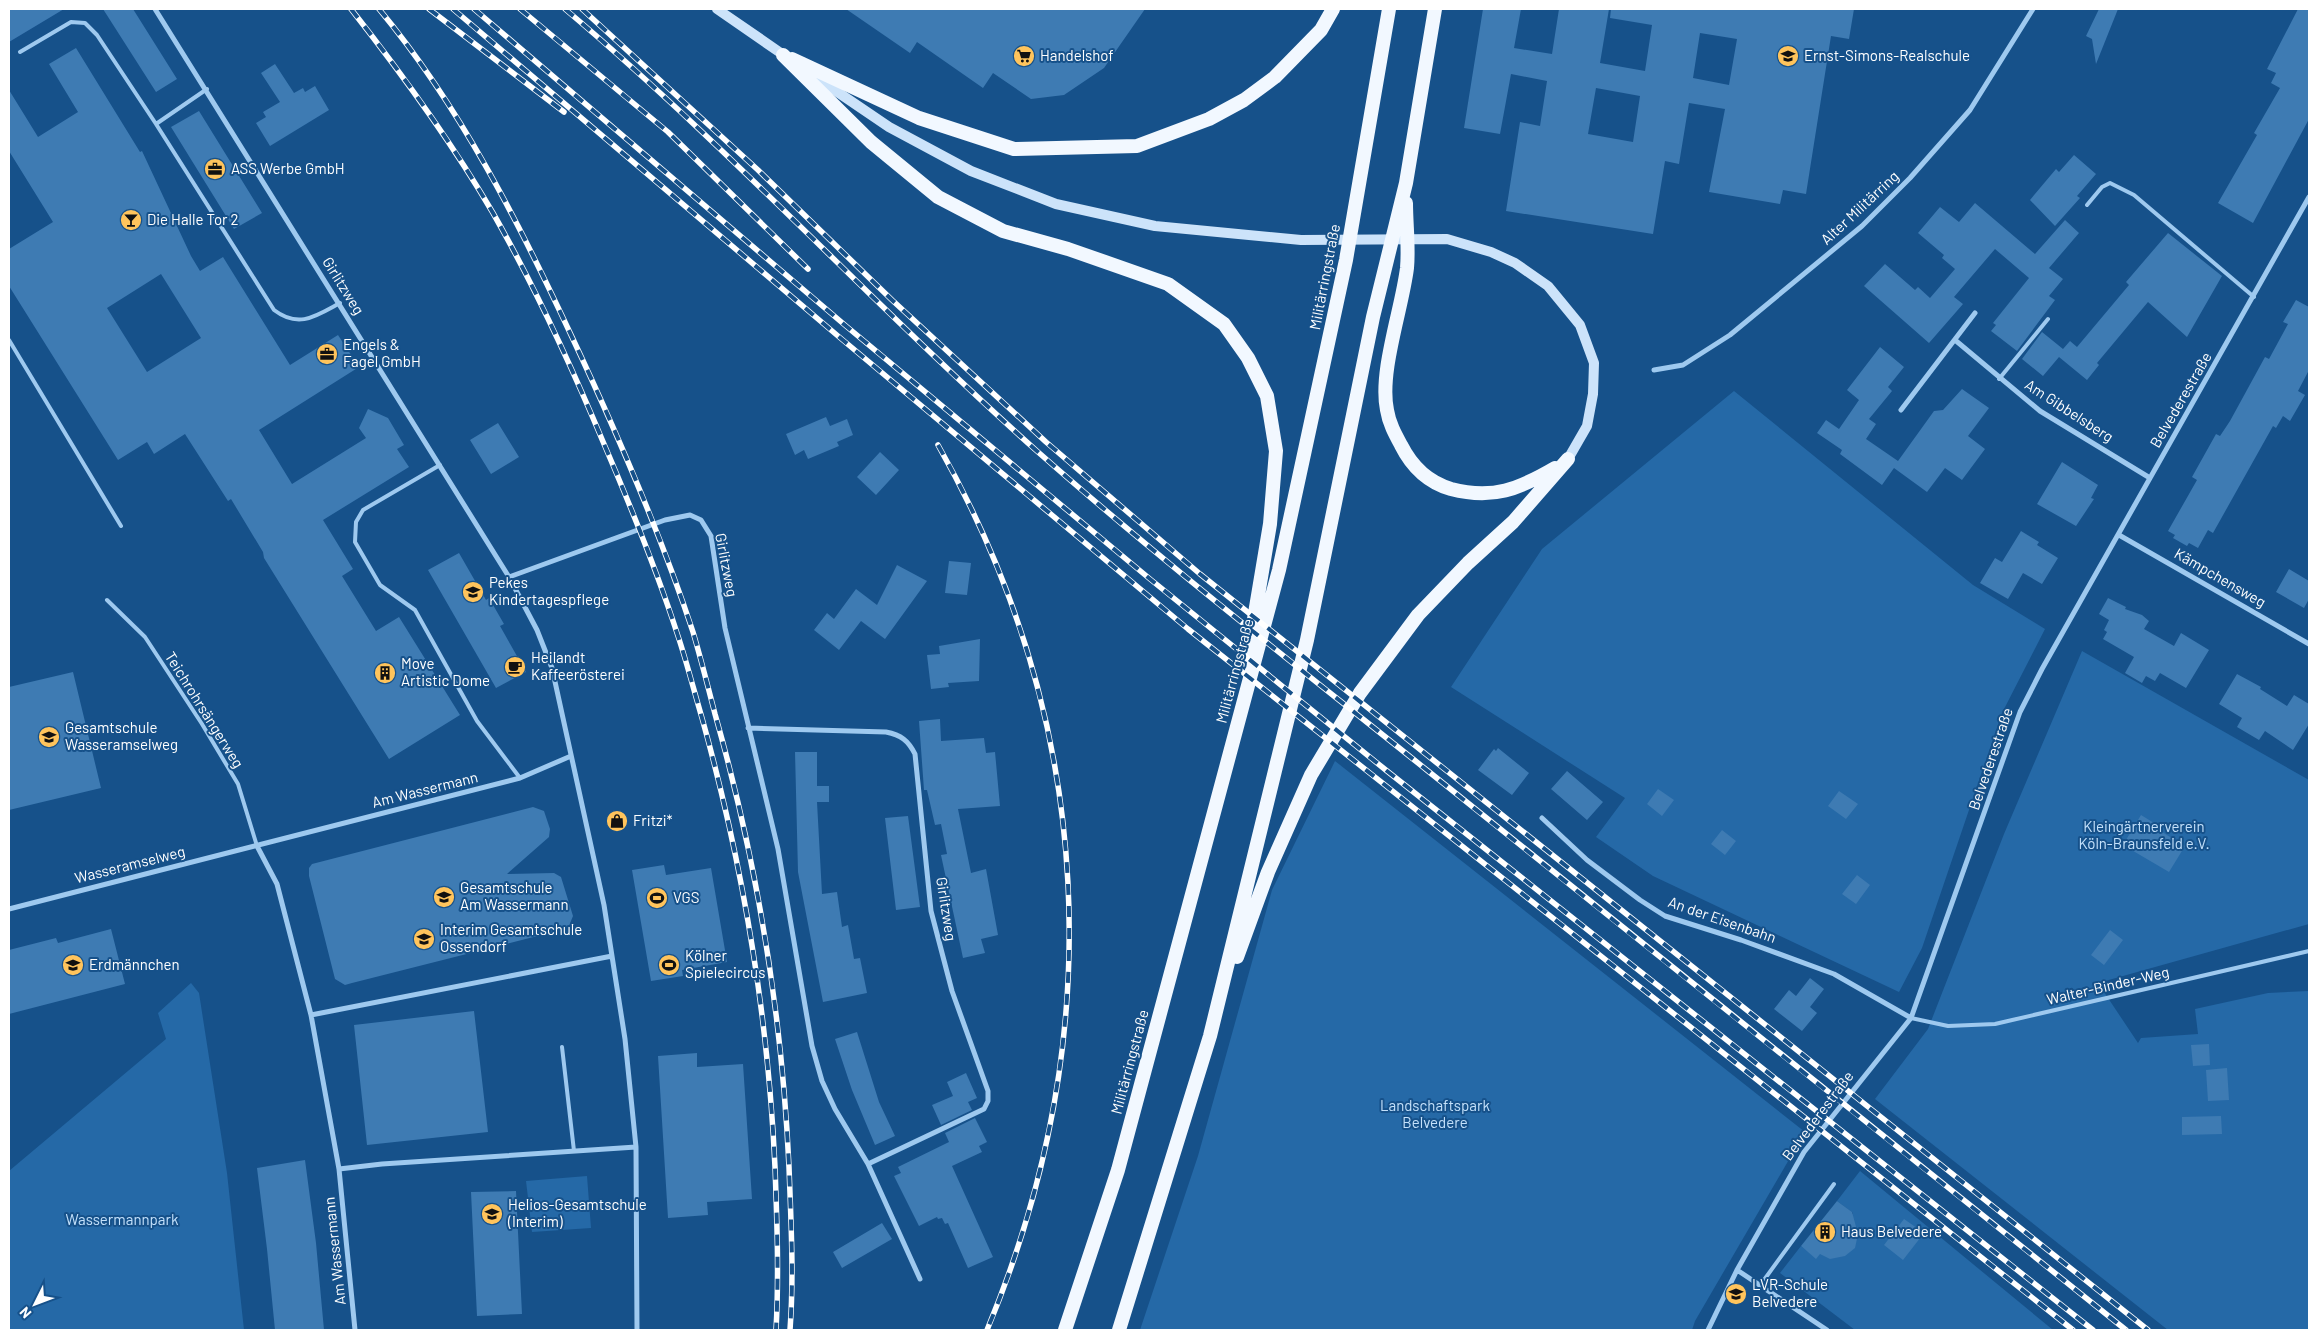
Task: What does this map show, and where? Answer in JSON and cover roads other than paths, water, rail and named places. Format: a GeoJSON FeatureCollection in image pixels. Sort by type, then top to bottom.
{"type":"FeatureCollection","features":[{"type":"Feature","properties":{"kind":"highway"},"geometry":{"type":"LineString","coordinates":[[783,55],[919,118],[1014,148],[1137,146],[1209,119],[1244,100],[1275,77],[1321,30],[1334,9]]}},
{"type":"Feature","properties":{"kind":"highway","name":"Militärringstraße"},"geometry":{"type":"LineString","coordinates":[[1065,1330],[1118,1170],[1279,570],[1346,260],[1389,9]]}},
{"type":"Feature","properties":{"kind":"highway"},"geometry":{"type":"LineString","coordinates":[[1210,1036],[1307,640],[1373,317],[1406,183],[1435,9]]}},
{"type":"Feature","properties":{"kind":"highway"},"geometry":{"type":"LineString","coordinates":[[783,55],[871,142],[938,197],[1003,231],[1068,249],[1168,284],[1224,324],[1248,358],[1267,396],[1276,451],[1270,524],[1235,732]]}},
{"type":"Feature","properties":{"kind":"highway"},"geometry":{"type":"LineString","coordinates":[[1406,183],[1407,267],[1385,387],[1387,410],[1394,431],[1407,456],[1431,481],[1462,492],[1490,495],[1530,483],[1568,459]]}},
{"type":"Feature","properties":{"kind":"highway"},"geometry":{"type":"LineString","coordinates":[[1119,1330],[1210,1036],[1272,863],[1311,775],[1360,692],[1418,615],[1468,563],[1513,522],[1568,459]]}},
{"type":"Feature","properties":{"kind":"main road"},"geometry":{"type":"LineString","coordinates":[[717,9],[889,127],[971,171],[1056,204],[1155,226],[1302,240],[1446,239],[1491,252],[1515,263],[1548,286],[1580,324],[1594,363],[1593,394],[1587,426],[1568,459]]}},
{"type":"Feature","properties":{"kind":"street","name":"Girlitzweg"},"geometry":{"type":"LineString","coordinates":[[155,9],[207,89],[509,577],[538,630],[552,668],[571,756]]}},
{"type":"Feature","properties":{"kind":"street","name":"Alter Militärring"},"geometry":{"type":"LineString","coordinates":[[1654,370],[1683,365],[1730,335],[1862,226],[1910,178],[1970,110],[2033,9]]}},
{"type":"Feature","properties":{"kind":"street","name":"Belvederestraße"},"geometry":{"type":"LineString","coordinates":[[1708,1330],[1736,1270],[1804,1152],[1910,1018],[2020,712],[2042,669],[2309,197]]}},
{"type":"Feature","properties":{"kind":"street"},"geometry":{"type":"LineString","coordinates":[[1901,410],[1975,312]]}},
{"type":"Feature","properties":{"kind":"street","name":"Am Gibbelsberg"},"geometry":{"type":"LineString","coordinates":[[1955,340],[1999,379],[2040,411],[2150,478]]}},
{"type":"Feature","properties":{"kind":"street","name":"Girlitzweg"},"geometry":{"type":"LineString","coordinates":[[509,577],[665,520],[690,515],[701,520],[710,536],[725,628],[778,849],[812,1046],[822,1081],[835,1109],[868,1164],[920,1279]]}},
{"type":"Feature","properties":{"kind":"street","name":"Kämpchensweg"},"geometry":{"type":"LineString","coordinates":[[2119,535],[2309,644]]}},
{"type":"Feature","properties":{"kind":"street","name":"Girlitzweg"},"geometry":{"type":"LineString","coordinates":[[748,728],[900,734],[910,744],[915,754],[932,912],[952,991],[988,1091],[988,1101],[984,1108],[963,1120],[868,1164]]}},
{"type":"Feature","properties":{"kind":"street"},"geometry":{"type":"LineString","coordinates":[[571,756],[604,905],[625,1039],[636,1147],[637,1330]]}},
{"type":"Feature","properties":{"kind":"street","name":"Am Wassermann"},"geometry":{"type":"LineString","coordinates":[[356,1330],[339,1169],[311,1015],[278,884],[257,846],[520,778],[571,756]]}},
{"type":"Feature","properties":{"kind":"street","name":"An der Eisenbahn"},"geometry":{"type":"LineString","coordinates":[[1542,818],[1587,860],[1640,900],[1665,916],[1741,940],[1834,974],[1910,1018]]}},
{"type":"Feature","properties":{"kind":"street","name":"Wasseramselweg"},"geometry":{"type":"LineString","coordinates":[[9,909],[257,846]]}},
{"type":"Feature","properties":{"kind":"street"},"geometry":{"type":"LineString","coordinates":[[311,1015],[612,956]]}},
{"type":"Feature","properties":{"kind":"street"},"geometry":{"type":"LineString","coordinates":[[339,1169],[382,1164],[636,1147]]}},
{"type":"Feature","properties":{"kind":"street"},"geometry":{"type":"LineString","coordinates":[[1736,1270],[1761,1284],[1828,1330]]}},
{"type":"Feature","properties":{"kind":"lane"},"geometry":{"type":"LineString","coordinates":[[20,52],[71,22],[85,23],[97,36],[156,124],[274,310],[284,318],[298,321],[314,317],[340,303]]}},
{"type":"Feature","properties":{"kind":"lane"},"geometry":{"type":"LineString","coordinates":[[156,124],[207,89]]}},
{"type":"Feature","properties":{"kind":"lane"},"geometry":{"type":"LineString","coordinates":[[2087,205],[2102,187],[2110,182],[2134,195],[2254,297]]}},
{"type":"Feature","properties":{"kind":"lane"},"geometry":{"type":"LineString","coordinates":[[1999,379],[2048,319]]}},
{"type":"Feature","properties":{"kind":"lane"},"geometry":{"type":"LineString","coordinates":[[9,340],[121,526]]}},
{"type":"Feature","properties":{"kind":"lane"},"geometry":{"type":"LineString","coordinates":[[440,465],[363,510],[356,522],[355,542],[380,585],[414,610],[477,721],[520,778]]}},
{"type":"Feature","properties":{"kind":"lane","name":"Teichrohrsängerweg"},"geometry":{"type":"LineString","coordinates":[[107,600],[145,636],[202,724],[238,784],[257,846]]}},
{"type":"Feature","properties":{"kind":"lane","name":"Walter-Binder-Weg"},"geometry":{"type":"LineString","coordinates":[[1910,1018],[1948,1026],[1995,1024],[2309,951]]}},
{"type":"Feature","properties":{"kind":"lane"},"geometry":{"type":"LineString","coordinates":[[562,1047],[574,1152]]}},
{"type":"Feature","properties":{"kind":"lane"},"geometry":{"type":"LineString","coordinates":[[1761,1284],[1834,1184]]}},
{"type":"Feature","properties":{"kind":"railway"},"geometry":{"type":"LineString","coordinates":[[351,9],[389,58],[443,134],[493,213],[523,269],[565,356],[634,515],[681,646],[717,773],[730,829],[760,997],[772,1110],[775,1167],[778,1269],[776,1330]]}},
{"type":"Feature","properties":{"kind":"railway"},"geometry":{"type":"LineString","coordinates":[[379,9],[409,47],[462,126],[509,208],[531,251],[621,446],[652,520],[693,632],[743,826],[755,882],[774,995],[786,1110],[789,1167],[792,1269],[790,1330]]}},
{"type":"Feature","properties":{"kind":"railway"},"geometry":{"type":"LineString","coordinates":[[429,9],[564,112]]}},
{"type":"Feature","properties":{"kind":"railway"},"geometry":{"type":"LineString","coordinates":[[453,9],[838,336],[1188,629],[2073,1330]]}},
{"type":"Feature","properties":{"kind":"railway"},"geometry":{"type":"LineString","coordinates":[[474,9],[846,326],[1150,579],[1387,771],[2093,1330]]}},
{"type":"Feature","properties":{"kind":"railway"},"geometry":{"type":"LineString","coordinates":[[520,9],[668,132],[808,269]]}},
{"type":"Feature","properties":{"kind":"railway"},"geometry":{"type":"LineString","coordinates":[[565,9],[686,117],[978,397],[1038,452],[1134,534],[1231,614],[2126,1330]]}},
{"type":"Feature","properties":{"kind":"railway"},"geometry":{"type":"LineString","coordinates":[[582,9],[758,170],[892,300],[1046,442],[1200,574],[2148,1330]]}},
{"type":"Feature","properties":{"kind":"railway"},"geometry":{"type":"LineString","coordinates":[[938,445],[991,551],[1030,660],[1055,770],[1068,882],[1067,994],[1053,1106],[1027,1219],[987,1330]]}},
{"type":"Feature","properties":{"kind":"place","name":"Handelshof"},"geometry":{"type":"Point","coordinates":[1024,56]}},
{"type":"Feature","properties":{"kind":"place","name":"Ernst-Simons-Realschule"},"geometry":{"type":"Point","coordinates":[1788,56]}},
{"type":"Feature","properties":{"kind":"place","name":"ASS Werbe GmbH"},"geometry":{"type":"Point","coordinates":[215,169]}},
{"type":"Feature","properties":{"kind":"place","name":"Die Halle Tor 2"},"geometry":{"type":"Point","coordinates":[131,220]}},
{"type":"Feature","properties":{"kind":"place","name":"Engels & Fagel GmbH"},"geometry":{"type":"Point","coordinates":[327,354]}},
{"type":"Feature","properties":{"kind":"place","name":"Pekes Kindertagespflege"},"geometry":{"type":"Point","coordinates":[473,592]}},
{"type":"Feature","properties":{"kind":"place","name":"Heilandt Kaffeerösterei"},"geometry":{"type":"Point","coordinates":[515,667]}},
{"type":"Feature","properties":{"kind":"place","name":"Move Artistic Dome"},"geometry":{"type":"Point","coordinates":[385,673]}},
{"type":"Feature","properties":{"kind":"place","name":"Gesamtschule Wasseramselweg"},"geometry":{"type":"Point","coordinates":[49,737]}},
{"type":"Feature","properties":{"kind":"place","name":"Fritzi*"},"geometry":{"type":"Point","coordinates":[617,821]}},
{"type":"Feature","properties":{"kind":"place","name":"Gesamtschule Am Wassermann"},"geometry":{"type":"Point","coordinates":[444,897]}},
{"type":"Feature","properties":{"kind":"place","name":"VGS"},"geometry":{"type":"Point","coordinates":[657,898]}},
{"type":"Feature","properties":{"kind":"place","name":"Interim Gesamtschule Ossendorf"},"geometry":{"type":"Point","coordinates":[424,939]}},
{"type":"Feature","properties":{"kind":"place","name":"Erdmännchen"},"geometry":{"type":"Point","coordinates":[73,965]}},
{"type":"Feature","properties":{"kind":"place","name":"Kölner Spielecircus"},"geometry":{"type":"Point","coordinates":[669,965]}},
{"type":"Feature","properties":{"kind":"place","name":"Helios-Gesamtschule (Interim)"},"geometry":{"type":"Point","coordinates":[492,1214]}},
{"type":"Feature","properties":{"kind":"place","name":"Haus Belvedere"},"geometry":{"type":"Point","coordinates":[1825,1232]}},
{"type":"Feature","properties":{"kind":"place","name":"LVR-Schule Belvedere"},"geometry":{"type":"Point","coordinates":[1736,1294]}},
{"type":"Feature","properties":{"kind":"park label","name":"Kleingärtnerverein Köln-Braunsfeld e.V."},"geometry":{"type":"Point","coordinates":[2144,836]}},
{"type":"Feature","properties":{"kind":"park label","name":"Landschaftspark Belvedere"},"geometry":{"type":"Point","coordinates":[1435,1114]}},
{"type":"Feature","properties":{"kind":"park label","name":"Wassermannpark"},"geometry":{"type":"Point","coordinates":[122,1220]}}]}
